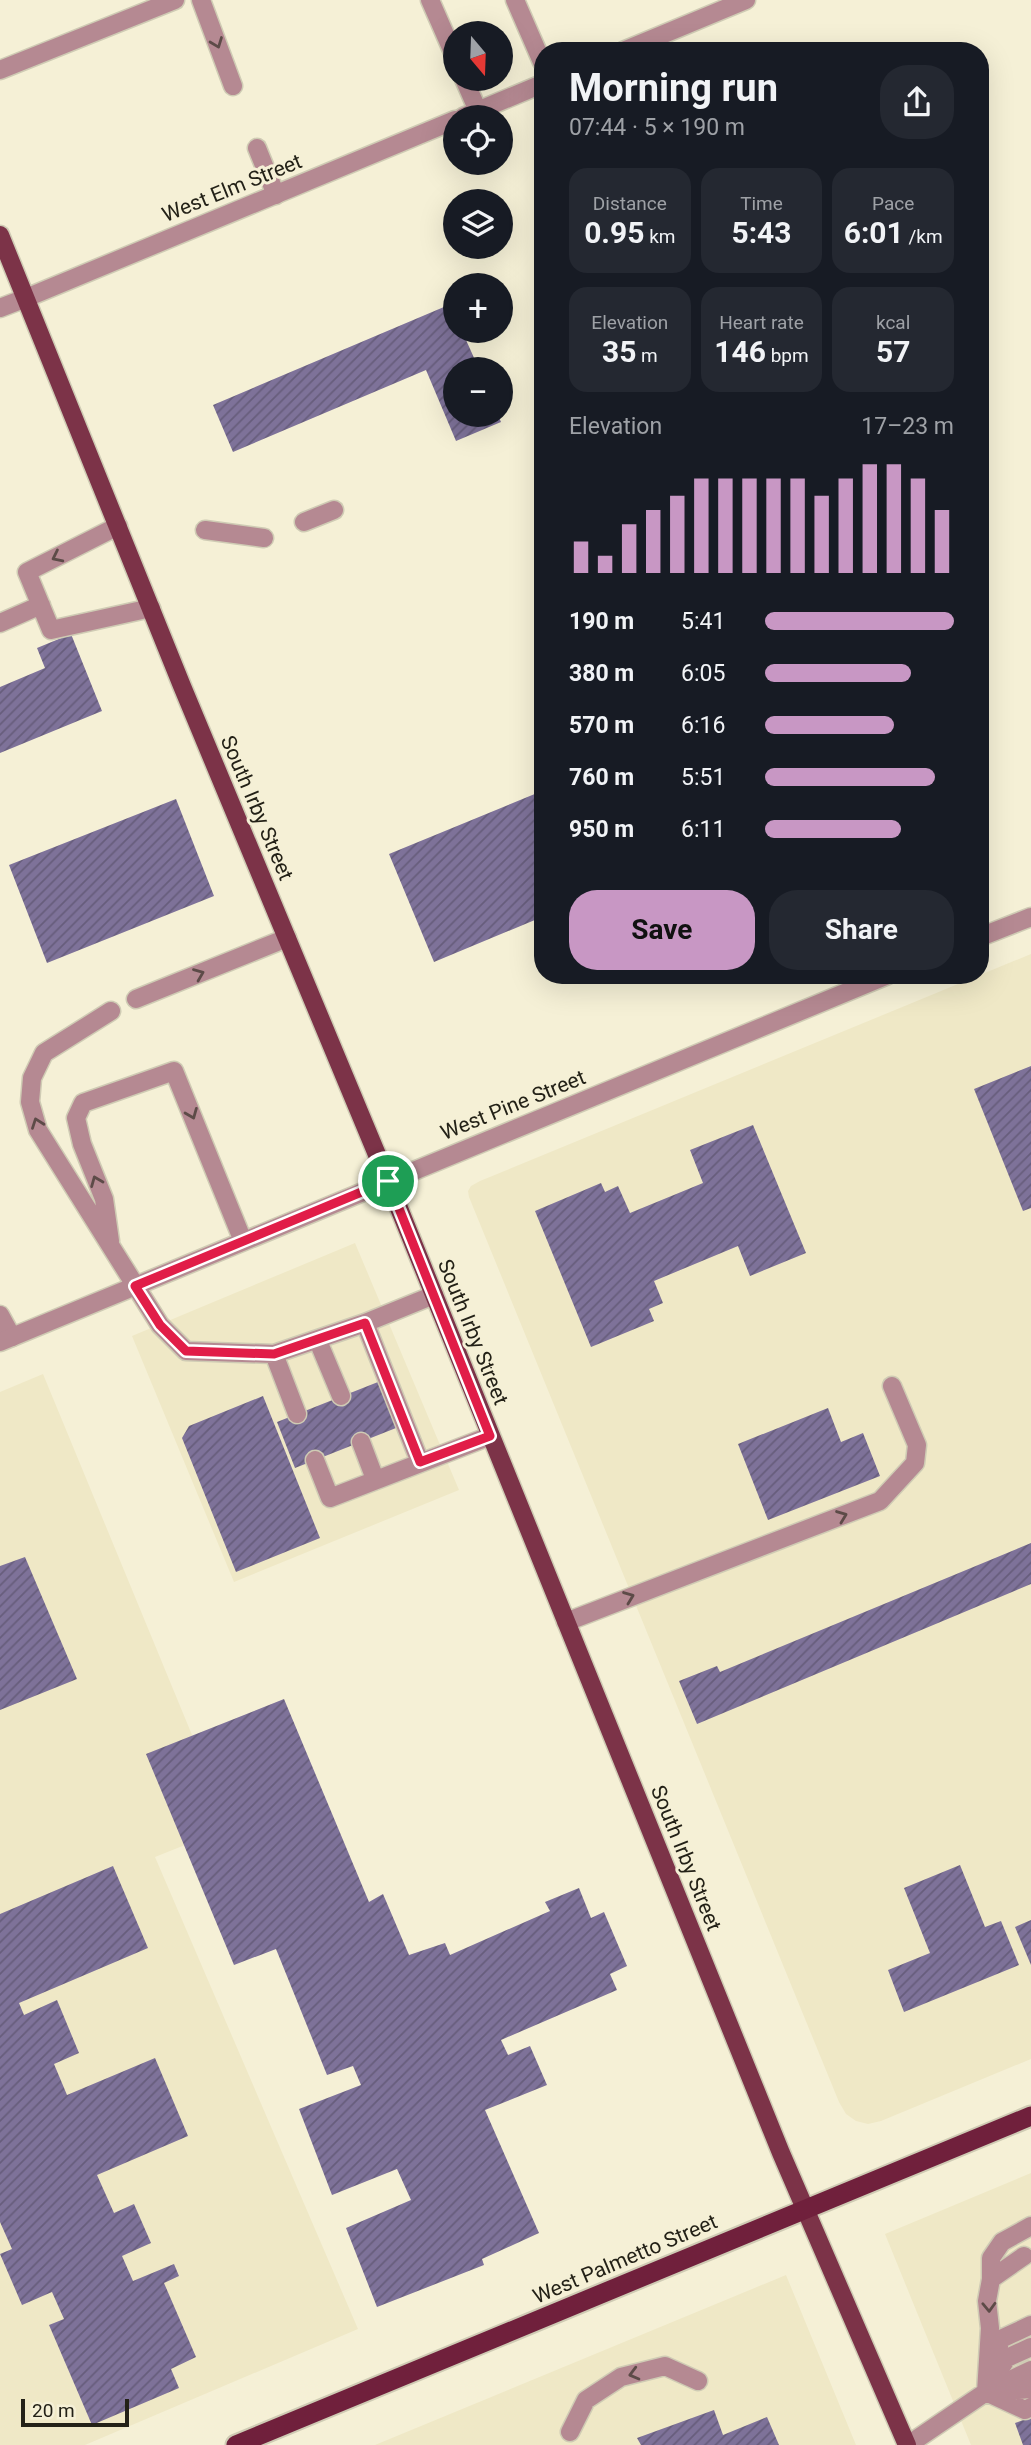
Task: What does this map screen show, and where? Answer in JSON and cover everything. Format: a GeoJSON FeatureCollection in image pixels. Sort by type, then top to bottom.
{"type":"FeatureCollection","features":[{"type":"Feature","properties":{"kind":"highway","name":"West Palmetto Street"},"geometry":{"type":"LineString","coordinates":[[236,2445],[1031,2116]]}},
{"type":"Feature","properties":{"kind":"main road","name":"South Irby Street"},"geometry":{"type":"LineString","coordinates":[[0,235],[388,1181],[722,2009],[908,2445]]}},
{"type":"Feature","properties":{"kind":"street"},"geometry":{"type":"LineString","coordinates":[[0,70],[174,0]]}},
{"type":"Feature","properties":{"kind":"street"},"geometry":{"type":"LineString","coordinates":[[201,0],[233,86]]}},
{"type":"Feature","properties":{"kind":"street"},"geometry":{"type":"LineString","coordinates":[[430,0],[443,30]]}},
{"type":"Feature","properties":{"kind":"street"},"geometry":{"type":"LineString","coordinates":[[515,0],[534,44]]}},
{"type":"Feature","properties":{"kind":"street"},"geometry":{"type":"LineString","coordinates":[[645,42],[746,0]]}},
{"type":"Feature","properties":{"kind":"street"},"geometry":{"type":"LineString","coordinates":[[492,105],[534,87]]}},
{"type":"Feature","properties":{"kind":"street","name":"West Elm Street"},"geometry":{"type":"LineString","coordinates":[[0,308],[443,125]]}},
{"type":"Feature","properties":{"kind":"street"},"geometry":{"type":"LineString","coordinates":[[257,148],[276,195]]}},
{"type":"Feature","properties":{"kind":"street"},"geometry":{"type":"LineString","coordinates":[[304,522],[334,510]]}},
{"type":"Feature","properties":{"kind":"street"},"geometry":{"type":"LineString","coordinates":[[118,526],[27,572],[51,630],[151,608]]}},
{"type":"Feature","properties":{"kind":"street"},"geometry":{"type":"LineString","coordinates":[[205,530],[264,538]]}},
{"type":"Feature","properties":{"kind":"street"},"geometry":{"type":"LineString","coordinates":[[0,623],[41,605]]}},
{"type":"Feature","properties":{"kind":"street"},"geometry":{"type":"LineString","coordinates":[[989,933],[1031,917]]}},
{"type":"Feature","properties":{"kind":"street"},"geometry":{"type":"LineString","coordinates":[[136,999],[287,938]]}},
{"type":"Feature","properties":{"kind":"street","name":"West Pine Street"},"geometry":{"type":"LineString","coordinates":[[6,1339],[866,984]]}},
{"type":"Feature","properties":{"kind":"street"},"geometry":{"type":"LineString","coordinates":[[111,1011],[44,1053],[32,1078],[30,1102],[38,1130],[135,1286],[160,1325],[186,1351],[274,1354],[318,1341],[434,1295]]}},
{"type":"Feature","properties":{"kind":"street"},"geometry":{"type":"LineString","coordinates":[[111,1247],[104,1199],[82,1144],[76,1118],[83,1103],[174,1070],[243,1241]]}},
{"type":"Feature","properties":{"kind":"street"},"geometry":{"type":"LineString","coordinates":[[0,1315],[6,1339]]}},
{"type":"Feature","properties":{"kind":"street"},"geometry":{"type":"LineString","coordinates":[[365,1323],[420,1462]]}},
{"type":"Feature","properties":{"kind":"street"},"geometry":{"type":"LineString","coordinates":[[318,1341],[341,1396]]}},
{"type":"Feature","properties":{"kind":"street"},"geometry":{"type":"LineString","coordinates":[[274,1354],[297,1414]]}},
{"type":"Feature","properties":{"kind":"street"},"geometry":{"type":"LineString","coordinates":[[566,1622],[880,1501],[915,1463],[917,1444],[892,1386]]}},
{"type":"Feature","properties":{"kind":"street"},"geometry":{"type":"LineString","coordinates":[[315,1460],[331,1498],[490,1436]]}},
{"type":"Feature","properties":{"kind":"street"},"geometry":{"type":"LineString","coordinates":[[361,1442],[375,1479]]}},
{"type":"Feature","properties":{"kind":"street"},"geometry":{"type":"LineString","coordinates":[[986,2392],[990,2328],[987,2301],[991,2258],[1002,2242],[1031,2227]]}},
{"type":"Feature","properties":{"kind":"street"},"geometry":{"type":"LineString","coordinates":[[991,2279],[1024,2256]]}},
{"type":"Feature","properties":{"kind":"street"},"geometry":{"type":"LineString","coordinates":[[986,2392],[1001,2339],[1031,2325]]}},
{"type":"Feature","properties":{"kind":"street"},"geometry":{"type":"LineString","coordinates":[[986,2392],[1007,2358],[1031,2347]]}},
{"type":"Feature","properties":{"kind":"street"},"geometry":{"type":"LineString","coordinates":[[570,2432],[586,2400],[621,2377],[665,2366],[698,2381]]}},
{"type":"Feature","properties":{"kind":"street"},"geometry":{"type":"LineString","coordinates":[[908,2445],[986,2392],[1031,2370]]}},
{"type":"Feature","properties":{"kind":"street"},"geometry":{"type":"LineString","coordinates":[[986,2392],[1031,2389]]}},
{"type":"Feature","properties":{"kind":"street"},"geometry":{"type":"LineString","coordinates":[[986,2392],[1025,2410],[1031,2407]]}},
{"type":"Feature","properties":{"kind":"shaded area"},"geometry":{"type":"Polygon","coordinates":[[[1031,954],[1031,2059],[868,2124],[856,2121],[846,2114],[839,2102],[468,1191],[480,1181],[958,984],[989,984],[989,971],[1031,954]]]}},
{"type":"Feature","properties":{"kind":"shaded area"},"geometry":{"type":"Polygon","coordinates":[[[355,1243],[459,1490],[234,1582],[132,1336],[355,1243]]]}},
{"type":"Feature","properties":{"kind":"shaded area"},"geometry":{"type":"Polygon","coordinates":[[[43,1374],[230,1827],[155,1857],[358,2329],[85,2445],[0,2445],[0,1392],[43,1374]]]}},
{"type":"Feature","properties":{"kind":"shaded area"},"geometry":{"type":"Polygon","coordinates":[[[1031,2173],[1031,2445],[971,2445],[885,2234],[1031,2173]]]}},
{"type":"Feature","properties":{"kind":"shaded area"},"geometry":{"type":"Polygon","coordinates":[[[786,2275],[856,2445],[375,2445],[786,2275]]]}},
{"type":"Feature","properties":{"kind":"building"},"geometry":{"type":"Polygon","coordinates":[[[443,307],[443,343],[467,343],[474,357],[443,357],[443,410],[426,370],[233,452],[213,405],[443,307]]]}},
{"type":"Feature","properties":{"kind":"building"},"geometry":{"type":"Polygon","coordinates":[[[450,427],[489,427],[456,441],[450,427]]]}},
{"type":"Feature","properties":{"kind":"building"},"geometry":{"type":"Polygon","coordinates":[[[71,634],[102,711],[0,753],[0,687],[45,668],[37,648],[71,634]]]}},
{"type":"Feature","properties":{"kind":"building"},"geometry":{"type":"Polygon","coordinates":[[[534,794],[534,920],[434,962],[389,854],[534,794]]]}},
{"type":"Feature","properties":{"kind":"building"},"geometry":{"type":"Polygon","coordinates":[[[176,799],[214,896],[47,963],[9,865],[176,799]]]}},
{"type":"Feature","properties":{"kind":"building"},"geometry":{"type":"Polygon","coordinates":[[[1031,1066],[1031,1208],[1023,1211],[974,1089],[1031,1066]]]}},
{"type":"Feature","properties":{"kind":"building"},"geometry":{"type":"Polygon","coordinates":[[[753,1125],[806,1253],[750,1276],[738,1246],[654,1281],[663,1303],[649,1309],[654,1321],[591,1347],[535,1211],[601,1183],[605,1192],[618,1186],[630,1213],[703,1183],[690,1150],[753,1125]]]}},
{"type":"Feature","properties":{"kind":"building"},"geometry":{"type":"Polygon","coordinates":[[[378,1382],[396,1428],[295,1468],[277,1422],[378,1382]]]}},
{"type":"Feature","properties":{"kind":"building"},"geometry":{"type":"Polygon","coordinates":[[[263,1396],[320,1538],[236,1572],[182,1438],[189,1426],[263,1396]]]}},
{"type":"Feature","properties":{"kind":"building"},"geometry":{"type":"Polygon","coordinates":[[[828,1408],[841,1442],[863,1433],[880,1476],[768,1520],[738,1444],[828,1408]]]}},
{"type":"Feature","properties":{"kind":"building"},"geometry":{"type":"Polygon","coordinates":[[[1031,1543],[1031,1584],[697,1724],[679,1681],[717,1666],[720,1672],[1031,1543]]]}},
{"type":"Feature","properties":{"kind":"building"},"geometry":{"type":"Polygon","coordinates":[[[25,1557],[77,1679],[0,1710],[0,1566],[25,1557]]]}},
{"type":"Feature","properties":{"kind":"building"},"geometry":{"type":"Polygon","coordinates":[[[284,1699],[369,1902],[383,1894],[409,1955],[445,1943],[450,1955],[550,1911],[545,1902],[579,1888],[591,1918],[604,1912],[627,1966],[610,1974],[617,1990],[501,2040],[508,2055],[530,2046],[547,2085],[485,2110],[539,2233],[482,2259],[484,2265],[377,2307],[346,2228],[411,2200],[397,2169],[332,2195],[299,2109],[361,2085],[353,2066],[327,2075],[276,1949],[234,1965],[146,1754],[284,1699]]]}},
{"type":"Feature","properties":{"kind":"building"},"geometry":{"type":"Polygon","coordinates":[[[960,1865],[985,1927],[1001,1921],[1019,1965],[904,2012],[888,1970],[930,1953],[904,1888],[960,1865]]]}},
{"type":"Feature","properties":{"kind":"building"},"geometry":{"type":"Polygon","coordinates":[[[113,1866],[148,1948],[19,2003],[24,2015],[57,2000],[79,2053],[54,2064],[67,2095],[155,2058],[188,2136],[97,2175],[114,2213],[134,2204],[151,2243],[122,2256],[133,2281],[174,2264],[179,2276],[164,2283],[196,2357],[171,2369],[179,2388],[92,2425],[49,2325],[64,2319],[52,2292],[22,2305],[0,2254],[12,2249],[0,2222],[0,1914],[113,1866]]]}},
{"type":"Feature","properties":{"kind":"building"},"geometry":{"type":"Polygon","coordinates":[[[1031,1920],[1031,1965],[1015,1927],[1031,1920]]]}},
{"type":"Feature","properties":{"kind":"building"},"geometry":{"type":"Polygon","coordinates":[[[714,2410],[723,2435],[767,2417],[779,2445],[641,2445],[637,2438],[714,2410]]]}},
{"type":"Feature","properties":{"kind":"building"},"geometry":{"type":"Polygon","coordinates":[[[1031,2417],[1031,2445],[1023,2445],[1015,2423],[1031,2417]]]}},
{"type":"Feature","properties":{"kind":"route"},"geometry":{"type":"LineString","coordinates":[[388,1181],[490,1436],[420,1462],[365,1323],[274,1354],[186,1351],[160,1325],[135,1286],[388,1181]]}}]}
